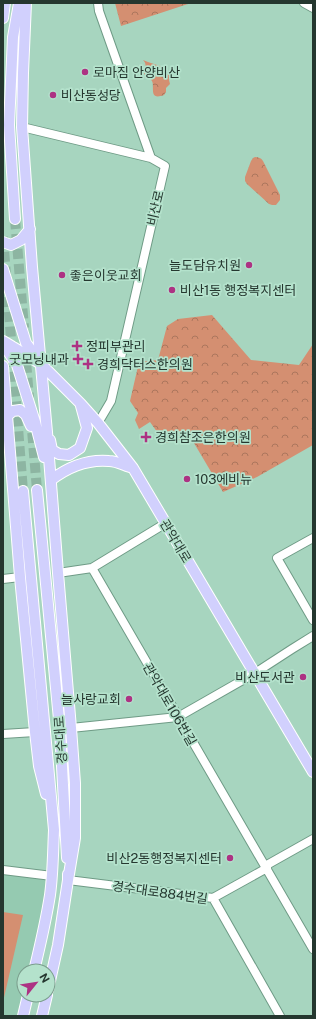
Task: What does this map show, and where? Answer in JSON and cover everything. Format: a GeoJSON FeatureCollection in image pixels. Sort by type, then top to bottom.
{"type":"FeatureCollection","features":[{"type":"Feature","properties":{"kind":"main road"},"geometry":{"type":"LineString","coordinates":[[3,18],[5,3]]}},
{"type":"Feature","properties":{"kind":"main road"},"geometry":{"type":"LineString","coordinates":[[15,219],[9,125],[13,37],[19,3]]}},
{"type":"Feature","properties":{"kind":"main road"},"geometry":{"type":"LineString","coordinates":[[26,3],[22,127],[41,364],[43,435],[50,480],[75,783],[75,838],[68,880]]}},
{"type":"Feature","properties":{"kind":"main road"},"geometry":{"type":"LineString","coordinates":[[3,242],[11,245],[21,240],[30,229]]}},
{"type":"Feature","properties":{"kind":"main road"},"geometry":{"type":"LineString","coordinates":[[3,269],[26,343],[41,364]]}},
{"type":"Feature","properties":{"kind":"main road"},"geometry":{"type":"LineString","coordinates":[[3,342],[17,365],[43,435],[52,450],[59,454],[69,455],[80,448],[87,428],[81,404]]}},
{"type":"Feature","properties":{"kind":"main road","name":"관악대로"},"geometry":{"type":"LineString","coordinates":[[3,342],[41,364],[98,423],[133,468],[313,772]]}},
{"type":"Feature","properties":{"kind":"main road"},"geometry":{"type":"LineString","coordinates":[[3,366],[5,416],[35,732],[39,766],[54,830]]}},
{"type":"Feature","properties":{"kind":"main road"},"geometry":{"type":"LineString","coordinates":[[5,416],[13,411],[20,410],[26,415],[31,426],[43,435]]}},
{"type":"Feature","properties":{"kind":"main road"},"geometry":{"type":"LineString","coordinates":[[50,480],[63,471],[86,462],[110,461],[133,468]]}},
{"type":"Feature","properties":{"kind":"main road","name":"경수대로"},"geometry":{"type":"LineString","coordinates":[[37,490],[60,730],[68,880],[54,963]]}},
{"type":"Feature","properties":{"kind":"main road","name":"경수대로"},"geometry":{"type":"LineString","coordinates":[[23,491],[54,830],[50,895],[36,963]]}},
{"type":"Feature","properties":{"kind":"main road"},"geometry":{"type":"LineString","coordinates":[[23,1016],[26,1003]]}},
{"type":"Feature","properties":{"kind":"main road"},"geometry":{"type":"LineString","coordinates":[[42,1016],[45,1003]]}},
{"type":"Feature","properties":{"kind":"street","name":"비산로"},"geometry":{"type":"LineString","coordinates":[[98,3],[99,11],[151,158],[165,166],[111,401],[98,423]]}},
{"type":"Feature","properties":{"kind":"street"},"geometry":{"type":"LineString","coordinates":[[304,3],[313,8]]}},
{"type":"Feature","properties":{"kind":"street"},"geometry":{"type":"LineString","coordinates":[[22,127],[151,158]]}},
{"type":"Feature","properties":{"kind":"street"},"geometry":{"type":"LineString","coordinates":[[58,572],[92,568],[166,523]]}},
{"type":"Feature","properties":{"kind":"street"},"geometry":{"type":"LineString","coordinates":[[313,538],[277,558],[313,620]]}},
{"type":"Feature","properties":{"kind":"street","name":"관악대로106번길"},"geometry":{"type":"LineString","coordinates":[[92,568],[313,949]]}},
{"type":"Feature","properties":{"kind":"street"},"geometry":{"type":"LineString","coordinates":[[3,579],[20,577]]}},
{"type":"Feature","properties":{"kind":"street"},"geometry":{"type":"LineString","coordinates":[[71,728],[178,717],[255,673],[313,636]]}},
{"type":"Feature","properties":{"kind":"street"},"geometry":{"type":"LineString","coordinates":[[3,734],[35,732]]}},
{"type":"Feature","properties":{"kind":"street"},"geometry":{"type":"LineString","coordinates":[[213,898],[313,839]]}},
{"type":"Feature","properties":{"kind":"street"},"geometry":{"type":"LineString","coordinates":[[3,870],[52,876]]}},
{"type":"Feature","properties":{"kind":"street","name":"경수대로884번길"},"geometry":{"type":"LineString","coordinates":[[68,880],[213,898],[280,1016]]}},
{"type":"Feature","properties":{"kind":"shaded area"},"geometry":{"type":"Polygon","coordinates":[[[3,870],[52,876],[36,963],[16,963],[16,1003],[23,1003],[23,1016],[3,1016],[3,870]]]}},
{"type":"Feature","properties":{"kind":"green space"},"geometry":{"type":"Polygon","coordinates":[[[115,3],[191,3],[121,26],[115,3]]]}},
{"type":"Feature","properties":{"kind":"green space"},"geometry":{"type":"Polygon","coordinates":[[[143,60],[166,68],[167,73],[170,75],[170,84],[166,88],[164,95],[154,95],[153,83],[144,74],[146,65],[143,60]]]}},
{"type":"Feature","properties":{"kind":"green space"},"geometry":{"type":"Polygon","coordinates":[[[255,157],[260,158],[263,161],[280,195],[280,200],[276,205],[269,204],[245,181],[251,161],[255,157]]]}},
{"type":"Feature","properties":{"kind":"green space"},"geometry":{"type":"Polygon","coordinates":[[[212,315],[251,360],[299,365],[313,344],[313,445],[257,477],[223,492],[191,438],[165,443],[150,422],[139,429],[135,420],[138,413],[130,401],[139,362],[158,360],[167,326],[178,319],[212,315]]]}},
{"type":"Feature","properties":{"kind":"green space"},"geometry":{"type":"Polygon","coordinates":[[[3,912],[23,915],[3,1002],[3,912]]]}},
{"type":"Feature","properties":{"kind":"tunnel"},"geometry":{"type":"LineString","coordinates":[[15,219],[24,328]]}},
{"type":"Feature","properties":{"kind":"tunnel"},"geometry":{"type":"LineString","coordinates":[[3,237],[23,491]]}},
{"type":"Feature","properties":{"kind":"tunnel"},"geometry":{"type":"LineString","coordinates":[[25,348],[29,398]]}},
{"type":"Feature","properties":{"kind":"tunnel"},"geometry":{"type":"LineString","coordinates":[[31,418],[37,490]]}},
{"type":"Feature","properties":{"kind":"place","name":"로마짐 안양비산"},"geometry":{"type":"Point","coordinates":[85,72]}},
{"type":"Feature","properties":{"kind":"place","name":"비산동성당"},"geometry":{"type":"Point","coordinates":[53,95]}},
{"type":"Feature","properties":{"kind":"place","name":"늘도담유치원"},"geometry":{"type":"Point","coordinates":[249,265]}},
{"type":"Feature","properties":{"kind":"place","name":"좋은이웃교회"},"geometry":{"type":"Point","coordinates":[62,275]}},
{"type":"Feature","properties":{"kind":"place","name":"비산1동 행정복지센터"},"geometry":{"type":"Point","coordinates":[172,290]}},
{"type":"Feature","properties":{"kind":"place","name":"정피부관리"},"geometry":{"type":"Point","coordinates":[77,346]}},
{"type":"Feature","properties":{"kind":"place","name":"굿모닝내과"},"geometry":{"type":"Point","coordinates":[78,359]}},
{"type":"Feature","properties":{"kind":"place","name":"경희닥터스한의원"},"geometry":{"type":"Point","coordinates":[88,364]}},
{"type":"Feature","properties":{"kind":"place","name":"경희참조은한의원"},"geometry":{"type":"Point","coordinates":[146,437]}},
{"type":"Feature","properties":{"kind":"place","name":"103에비뉴"},"geometry":{"type":"Point","coordinates":[187,479]}},
{"type":"Feature","properties":{"kind":"place","name":"비산도서관"},"geometry":{"type":"Point","coordinates":[303,677]}},
{"type":"Feature","properties":{"kind":"place","name":"늘사랑교회"},"geometry":{"type":"Point","coordinates":[129,699]}},
{"type":"Feature","properties":{"kind":"place","name":"비산2동행정복지센터"},"geometry":{"type":"Point","coordinates":[230,858]}}]}
